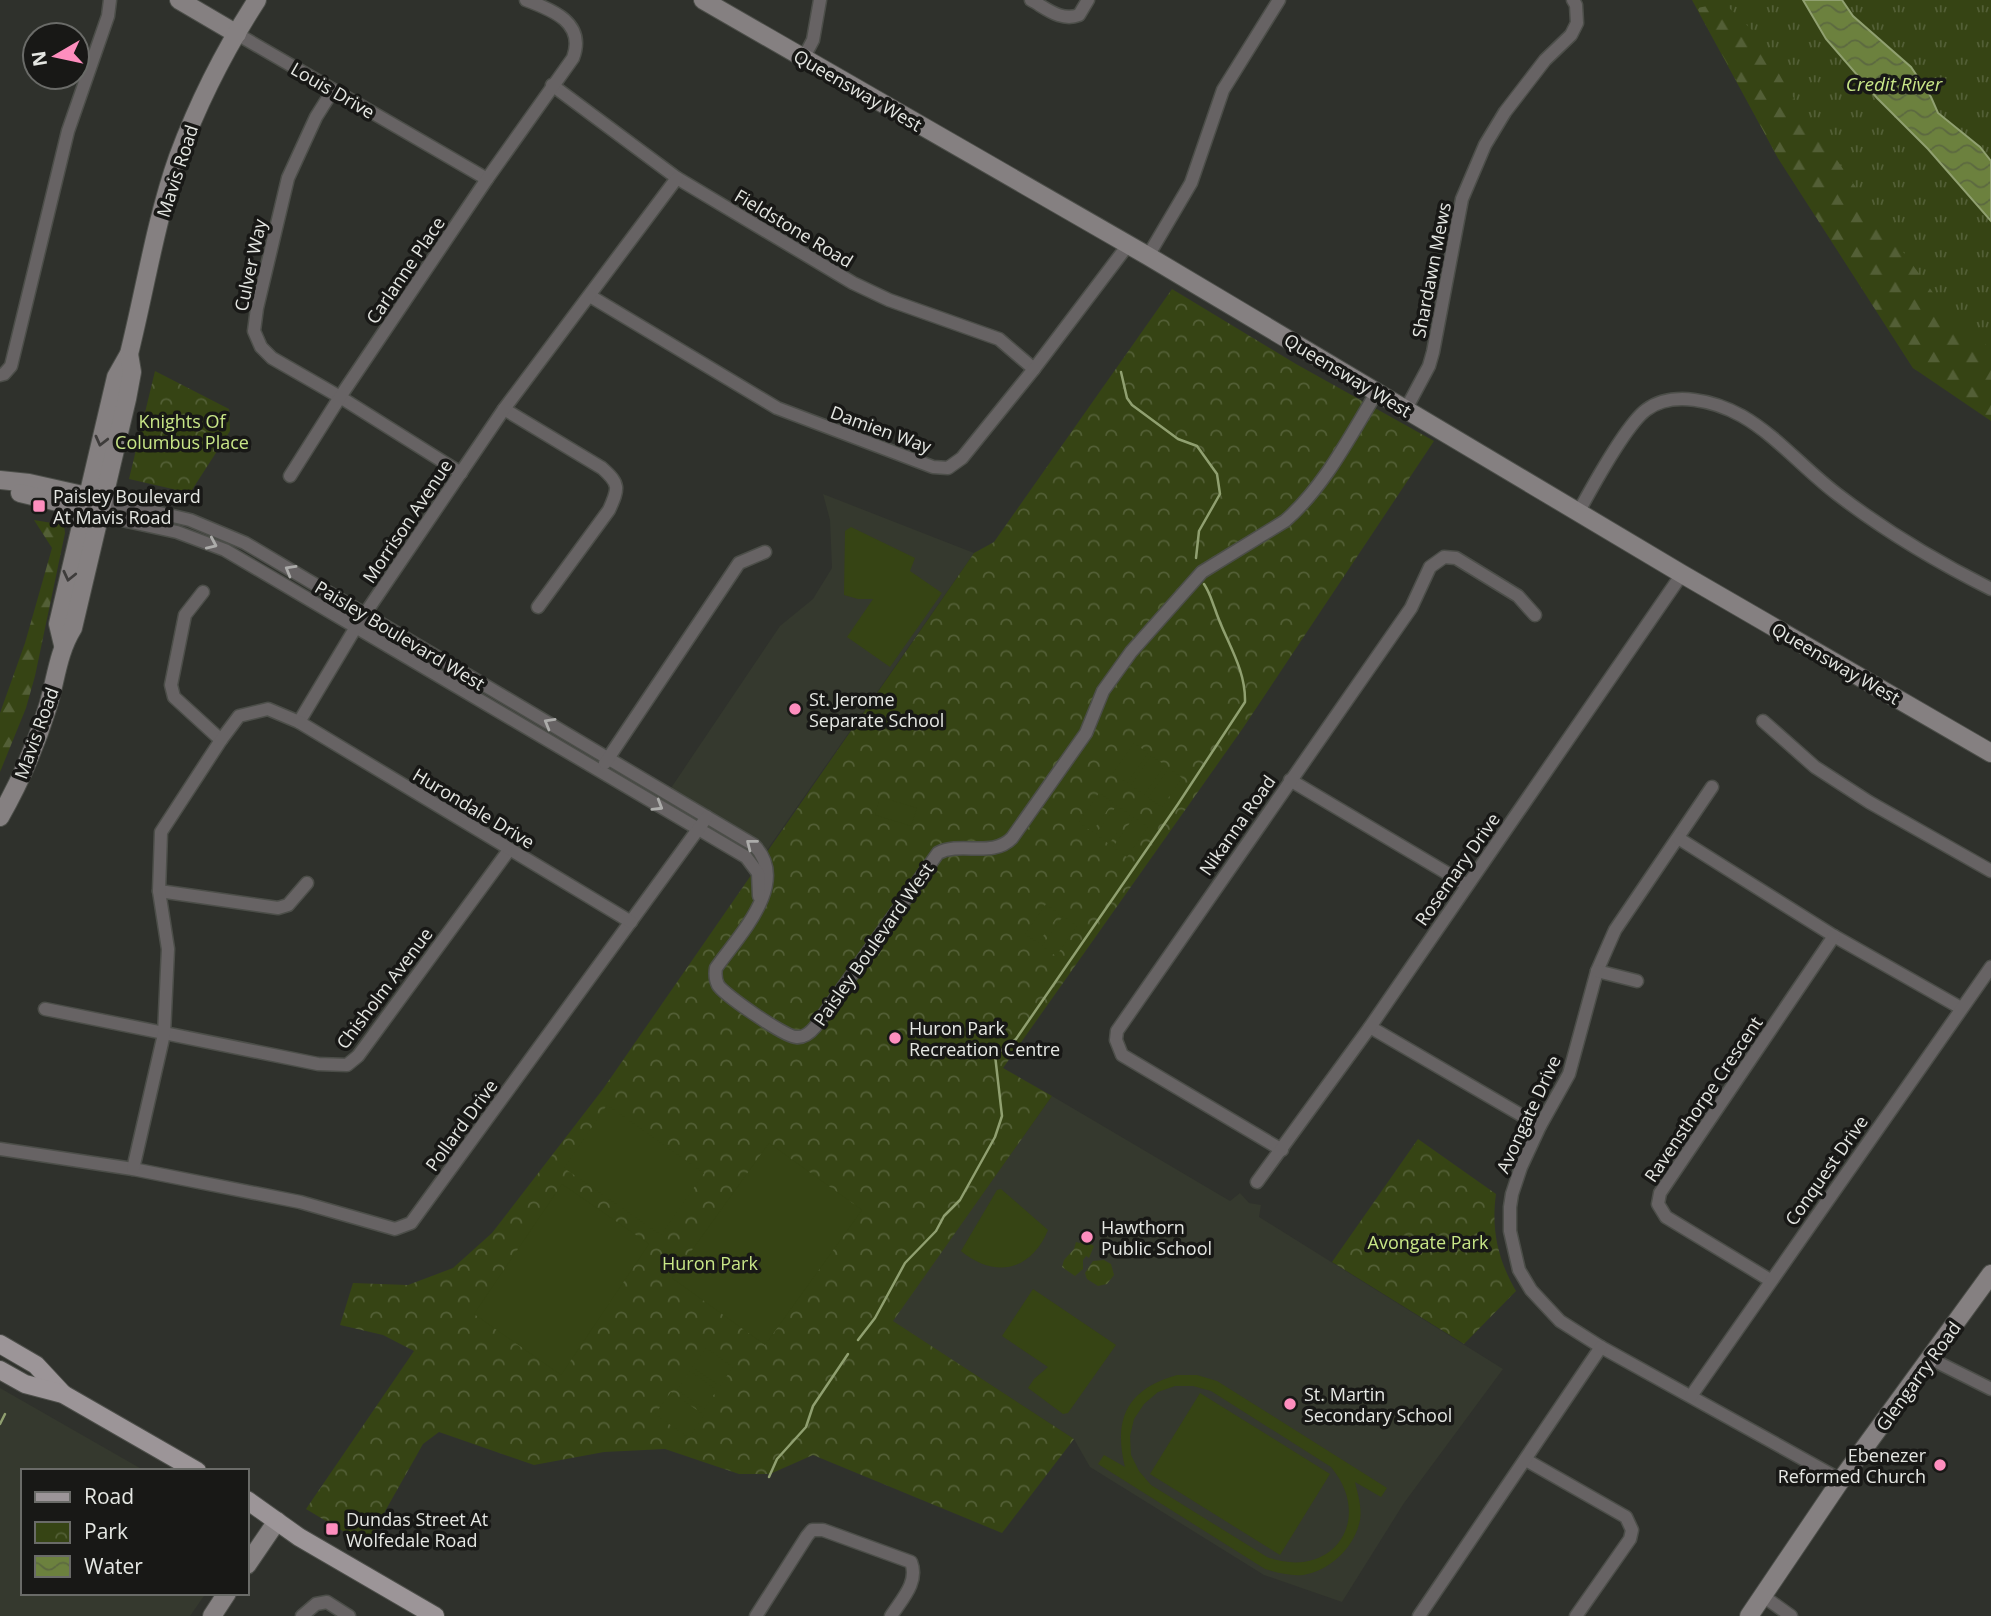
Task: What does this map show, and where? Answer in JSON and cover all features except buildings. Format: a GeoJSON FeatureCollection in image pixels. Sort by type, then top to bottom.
{"type":"FeatureCollection","features":[{"type":"Feature","properties":{"kind":"main road"},"geometry":{"type":"LineString","coordinates":[[0,1344],[36,1365],[63,1394]]}},
{"type":"Feature","properties":{"kind":"main road"},"geometry":{"type":"LineString","coordinates":[[0,1370],[25,1384],[63,1394],[194,1469]]}},
{"type":"Feature","properties":{"kind":"main road"},"geometry":{"type":"LineString","coordinates":[[248,1501],[372,1581],[435,1616]]}},
{"type":"Feature","properties":{"kind":"street"},"geometry":{"type":"LineString","coordinates":[[0,375],[11,366],[68,131],[108,16],[110,0]]}},
{"type":"Feature","properties":{"kind":"street","name":"Louis Drive"},"geometry":{"type":"LineString","coordinates":[[179,0],[487,179]]}},
{"type":"Feature","properties":{"kind":"street","name":"Mavis Road"},"geometry":{"type":"LineString","coordinates":[[0,817],[37,737],[47,708],[63,645],[58,624],[132,372],[130,354],[167,191],[178,157],[217,71],[257,0]]}},
{"type":"Feature","properties":{"kind":"street","name":"Carlanne Place"},"geometry":{"type":"LineString","coordinates":[[290,476],[487,179],[573,58],[578,37],[554,10],[526,0]]}},
{"type":"Feature","properties":{"kind":"street","name":"Queensway West"},"geometry":{"type":"LineString","coordinates":[[703,0],[1148,256],[1578,513],[1991,753]]}},
{"type":"Feature","properties":{"kind":"street"},"geometry":{"type":"LineString","coordinates":[[803,58],[813,40],[820,0]]}},
{"type":"Feature","properties":{"kind":"street"},"geometry":{"type":"LineString","coordinates":[[1031,0],[1062,18],[1075,17],[1088,0]]}},
{"type":"Feature","properties":{"kind":"street"},"geometry":{"type":"LineString","coordinates":[[1148,256],[1191,183],[1223,90],[1279,0]]}},
{"type":"Feature","properties":{"kind":"street","name":"Shardawn Mews"},"geometry":{"type":"LineString","coordinates":[[1406,409],[1429,366],[1433,352],[1462,199],[1485,145],[1505,111],[1545,60],[1571,35],[1577,23],[1573,0]]}},
{"type":"Feature","properties":{"kind":"street","name":"Fieldstone Road"},"geometry":{"type":"LineString","coordinates":[[552,85],[677,178],[853,283],[889,300],[999,340],[1034,369]]}},
{"type":"Feature","properties":{"kind":"street","name":"Culver Way"},"geometry":{"type":"LineString","coordinates":[[333,90],[316,117],[288,178],[254,331],[261,347],[272,358],[461,473]]}},
{"type":"Feature","properties":{"kind":"street","name":"Morrison Avenue"},"geometry":{"type":"LineString","coordinates":[[299,722],[356,627],[504,410],[677,178]]}},
{"type":"Feature","properties":{"kind":"street","name":"Damien Way"},"geometry":{"type":"LineString","coordinates":[[590,296],[777,408],[933,467],[948,468],[962,458],[1034,369],[1128,245]]}},
{"type":"Feature","properties":{"kind":"street","name":"Paisley Boulevard West"},"geometry":{"type":"LineString","coordinates":[[0,488],[190,520],[245,543],[751,842],[763,855],[768,881],[759,904],[716,968],[718,985],[783,1034],[794,1037],[805,1036],[815,1027],[932,859],[948,849],[998,847],[1009,841],[1089,730],[1103,691],[1131,652],[1202,572],[1297,511],[1311,495],[1377,392]]}},
{"type":"Feature","properties":{"kind":"street"},"geometry":{"type":"LineString","coordinates":[[1578,513],[1630,426],[1645,411],[1662,402],[1680,399],[1704,402],[1743,416],[1836,494],[1918,551],[1991,589]]}},
{"type":"Feature","properties":{"kind":"street"},"geometry":{"type":"LineString","coordinates":[[504,410],[602,468],[614,478],[616,486],[617,492],[609,510],[538,607]]}},
{"type":"Feature","properties":{"kind":"street","name":"Paisley Boulevard West"},"geometry":{"type":"LineString","coordinates":[[0,480],[30,483],[211,543],[727,845],[751,861],[759,881],[759,904]]}},
{"type":"Feature","properties":{"kind":"street"},"geometry":{"type":"LineString","coordinates":[[600,771],[739,563],[765,552]]}},
{"type":"Feature","properties":{"kind":"street","name":"Nikanna Road"},"geometry":{"type":"LineString","coordinates":[[1282,1150],[1122,1055],[1116,1040],[1117,1031],[1411,608],[1430,567],[1438,559],[1456,558],[1518,596],[1535,615]]}},
{"type":"Feature","properties":{"kind":"street","name":"Rosemary Drive"},"geometry":{"type":"LineString","coordinates":[[1257,1182],[1370,1027],[1682,573]]}},
{"type":"Feature","properties":{"kind":"street"},"geometry":{"type":"LineString","coordinates":[[203,592],[185,615],[171,685],[174,697],[221,740]]}},
{"type":"Feature","properties":{"kind":"street"},"geometry":{"type":"LineString","coordinates":[[133,1169],[164,1034],[168,949],[159,891],[161,832],[239,716],[268,709],[299,722]]}},
{"type":"Feature","properties":{"kind":"street"},"geometry":{"type":"LineString","coordinates":[[1763,721],[1815,767],[1869,802],[1991,871]]}},
{"type":"Feature","properties":{"kind":"street","name":"Hurondale Drive"},"geometry":{"type":"LineString","coordinates":[[299,722],[631,922]]}},
{"type":"Feature","properties":{"kind":"street"},"geometry":{"type":"LineString","coordinates":[[1290,780],[1467,885]]}},
{"type":"Feature","properties":{"kind":"street","name":"Avongate Drive"},"geometry":{"type":"LineString","coordinates":[[1712,787],[1615,930],[1597,971],[1569,1074],[1521,1167],[1510,1207],[1510,1231],[1516,1261],[1531,1290],[1549,1312],[1601,1347],[1841,1480]]}},
{"type":"Feature","properties":{"kind":"street","name":"Pollard Drive"},"geometry":{"type":"LineString","coordinates":[[0,1150],[133,1169],[300,1202],[395,1229],[411,1223],[707,817]]}},
{"type":"Feature","properties":{"kind":"street"},"geometry":{"type":"LineString","coordinates":[[1678,838],[1835,936],[1961,1008]]}},
{"type":"Feature","properties":{"kind":"street","name":"Chisholm Avenue"},"geometry":{"type":"LineString","coordinates":[[164,1034],[318,1065],[347,1065],[358,1056],[509,850]]}},
{"type":"Feature","properties":{"kind":"street"},"geometry":{"type":"LineString","coordinates":[[159,891],[278,908],[288,905],[306,883]]}},
{"type":"Feature","properties":{"kind":"street","name":"Ravensthorpe Crescent"},"geometry":{"type":"LineString","coordinates":[[1770,1280],[1666,1217],[1658,1204],[1660,1193],[1835,936]]}},
{"type":"Feature","properties":{"kind":"street","name":"Conquest Drive"},"geometry":{"type":"LineString","coordinates":[[1691,1396],[1991,967]]}},
{"type":"Feature","properties":{"kind":"street"},"geometry":{"type":"LineString","coordinates":[[1597,971],[1637,981]]}},
{"type":"Feature","properties":{"kind":"street"},"geometry":{"type":"LineString","coordinates":[[45,1009],[164,1034]]}},
{"type":"Feature","properties":{"kind":"street"},"geometry":{"type":"LineString","coordinates":[[1370,1027],[1540,1126]]}},
{"type":"Feature","properties":{"kind":"street","name":"Glengarry Road"},"geometry":{"type":"LineString","coordinates":[[1749,1616],[1841,1480],[1991,1274]]}},
{"type":"Feature","properties":{"kind":"street"},"geometry":{"type":"LineString","coordinates":[[1419,1616],[1601,1347]]}},
{"type":"Feature","properties":{"kind":"street"},"geometry":{"type":"LineString","coordinates":[[1931,1359],[1991,1389]]}},
{"type":"Feature","properties":{"kind":"street"},"geometry":{"type":"LineString","coordinates":[[1525,1460],[1626,1517],[1632,1530],[1630,1539],[1576,1616]]}},
{"type":"Feature","properties":{"kind":"street"},"geometry":{"type":"LineString","coordinates":[[248,1564],[277,1521]]}},
{"type":"Feature","properties":{"kind":"street"},"geometry":{"type":"LineString","coordinates":[[756,1616],[807,1536],[813,1530],[823,1530],[911,1562],[915,1570],[914,1579],[891,1616]]}},
{"type":"Feature","properties":{"kind":"street"},"geometry":{"type":"LineString","coordinates":[[212,1616],[226,1595]]}},
{"type":"Feature","properties":{"kind":"street"},"geometry":{"type":"LineString","coordinates":[[1763,1596],[1791,1616]]}},
{"type":"Feature","properties":{"kind":"street"},"geometry":{"type":"LineString","coordinates":[[302,1616],[316,1604],[327,1602],[349,1616]]}},
{"type":"Feature","properties":{"kind":"shaded area","name":"St. Jerome Separate School"},"geometry":{"type":"Polygon","coordinates":[[[823,494],[974,553],[767,850],[742,832],[669,791],[780,626],[813,599],[832,568],[830,520],[823,494]]]}},
{"type":"Feature","properties":{"kind":"shaded area"},"geometry":{"type":"Polygon","coordinates":[[[1052,1096],[1230,1201],[1240,1193],[1249,1203],[1261,1205],[1259,1217],[1503,1369],[1404,1503],[1342,1602],[1264,1575],[1090,1467],[1074,1439],[892,1321],[1052,1096]]]}},
{"type":"Feature","properties":{"kind":"shaded area"},"geometry":{"type":"Polygon","coordinates":[[[0,1388],[142,1469],[21,1469],[21,1595],[205,1595],[190,1616],[0,1616],[0,1388]]]}},
{"type":"Feature","properties":{"kind":"green space"},"geometry":{"type":"Polygon","coordinates":[[[1692,0],[1991,0],[1991,413],[1913,368],[1778,158],[1692,0]]]}},
{"type":"Feature","properties":{"kind":"green space"},"geometry":{"type":"Polygon","coordinates":[[[1724,3],[1757,35],[1787,88],[1948,313],[1991,349],[1991,421],[1913,368],[1778,158],[1697,8],[1724,3]]]}},
{"type":"Feature","properties":{"kind":"green space","name":"Huron Park"},"geometry":{"type":"Polygon","coordinates":[[[1172,289],[1296,364],[1434,441],[1243,728],[1003,1068],[1052,1096],[893,1321],[1074,1439],[1002,1533],[813,1455],[770,1474],[739,1474],[665,1449],[604,1452],[534,1465],[439,1432],[423,1444],[366,1545],[306,1509],[414,1351],[383,1335],[340,1325],[353,1283],[408,1285],[453,1268],[492,1233],[603,1089],[974,553],[994,542],[1172,289]]]}},
{"type":"Feature","properties":{"kind":"green space","name":"Knights Of Columbus Place"},"geometry":{"type":"Polygon","coordinates":[[[155,371],[229,409],[230,431],[190,493],[129,479],[155,371]]]}},
{"type":"Feature","properties":{"kind":"green space"},"geometry":{"type":"Polygon","coordinates":[[[34,520],[64,525],[65,533],[35,676],[26,708],[0,772],[0,713],[25,643],[52,548],[34,520]]]}},
{"type":"Feature","properties":{"kind":"green space"},"geometry":{"type":"Polygon","coordinates":[[[851,527],[915,558],[910,571],[942,593],[890,667],[847,637],[873,599],[844,595],[845,531],[851,527]]]}},
{"type":"Feature","properties":{"kind":"green space"},"geometry":{"type":"Polygon","coordinates":[[[1134,743],[1148,753],[1127,783],[1113,773],[1134,743]]]}},
{"type":"Feature","properties":{"kind":"green space"},"geometry":{"type":"Polygon","coordinates":[[[1151,756],[1165,765],[1144,795],[1131,785],[1151,756]]]}},
{"type":"Feature","properties":{"kind":"green space"},"geometry":{"type":"Polygon","coordinates":[[[1169,768],[1182,778],[1162,807],[1148,798],[1169,768]]]}},
{"type":"Feature","properties":{"kind":"green space"},"geometry":{"type":"Polygon","coordinates":[[[1099,793],[1113,802],[1092,832],[1079,822],[1099,793]]]}},
{"type":"Feature","properties":{"kind":"green space"},"geometry":{"type":"Polygon","coordinates":[[[880,797],[917,808],[911,826],[875,815],[880,797]]]}},
{"type":"Feature","properties":{"kind":"green space"},"geometry":{"type":"Polygon","coordinates":[[[1117,805],[1130,815],[1109,844],[1096,834],[1117,805]]]}},
{"type":"Feature","properties":{"kind":"green space"},"geometry":{"type":"Polygon","coordinates":[[[1134,817],[1148,827],[1127,857],[1113,847],[1134,817]]]}},
{"type":"Feature","properties":{"kind":"green space"},"geometry":{"type":"Polygon","coordinates":[[[1046,904],[1059,914],[1038,943],[1025,934],[1046,904]]]}},
{"type":"Feature","properties":{"kind":"green space"},"geometry":{"type":"Polygon","coordinates":[[[1063,916],[1077,926],[1056,956],[1042,946],[1063,916]]]}},
{"type":"Feature","properties":{"kind":"green space"},"geometry":{"type":"Polygon","coordinates":[[[607,1105],[704,1173],[661,1235],[564,1168],[607,1105]]]}},
{"type":"Feature","properties":{"kind":"green space","name":"Avongate Park"},"geometry":{"type":"Polygon","coordinates":[[[1418,1139],[1496,1194],[1494,1220],[1497,1244],[1516,1291],[1464,1344],[1332,1262],[1418,1139]]]}},
{"type":"Feature","properties":{"kind":"green space"},"geometry":{"type":"Polygon","coordinates":[[[769,1143],[862,1210],[765,1345],[672,1278],[769,1143]]]}},
{"type":"Feature","properties":{"kind":"green space"},"geometry":{"type":"Polygon","coordinates":[[[562,1184],[649,1244],[561,1375],[474,1314],[562,1184]]]}},
{"type":"Feature","properties":{"kind":"green space"},"geometry":{"type":"Polygon","coordinates":[[[1001,1189],[1048,1230],[1032,1255],[1011,1266],[999,1267],[974,1260],[961,1251],[997,1190],[1001,1189]]]}},
{"type":"Feature","properties":{"kind":"green space"},"geometry":{"type":"Polygon","coordinates":[[[1082,1239],[1094,1246],[1089,1258],[1086,1256],[1083,1260],[1083,1269],[1075,1276],[1062,1267],[1076,1242],[1080,1243],[1082,1239]]]}},
{"type":"Feature","properties":{"kind":"green space"},"geometry":{"type":"Polygon","coordinates":[[[1104,1260],[1111,1264],[1114,1275],[1107,1284],[1098,1286],[1087,1279],[1085,1273],[1093,1261],[1104,1260]]]}},
{"type":"Feature","properties":{"kind":"green space"},"geometry":{"type":"Polygon","coordinates":[[[1033,1289],[1116,1345],[1068,1413],[1063,1414],[1028,1388],[1048,1367],[1002,1336],[1033,1289]]]}},
{"type":"Feature","properties":{"kind":"green space"},"geometry":{"type":"Polygon","coordinates":[[[706,1348],[733,1367],[720,1386],[692,1367],[706,1348]]]}},
{"type":"Feature","properties":{"kind":"green space"},"geometry":{"type":"Polygon","coordinates":[[[690,1371],[717,1390],[704,1409],[677,1390],[690,1371]]]}},
{"type":"Feature","properties":{"kind":"green space"},"geometry":{"type":"Polygon","coordinates":[[[1177,1375],[1197,1375],[1217,1381],[1387,1488],[1381,1497],[1355,1482],[1360,1520],[1353,1539],[1340,1556],[1323,1569],[1303,1575],[1265,1569],[1098,1464],[1104,1455],[1125,1467],[1121,1434],[1123,1420],[1135,1398],[1160,1381],[1177,1375]],[[1175,1386],[1158,1392],[1144,1404],[1134,1419],[1130,1436],[1131,1455],[1139,1471],[1151,1485],[1267,1557],[1290,1562],[1311,1561],[1327,1553],[1340,1541],[1347,1525],[1349,1507],[1344,1487],[1331,1467],[1211,1391],[1193,1386],[1175,1386]]]}},
{"type":"Feature","properties":{"kind":"green space"},"geometry":{"type":"Polygon","coordinates":[[[671,1392],[704,1415],[689,1438],[655,1414],[671,1392]]]}},
{"type":"Feature","properties":{"kind":"green space"},"geometry":{"type":"Polygon","coordinates":[[[1200,1393],[1330,1474],[1280,1555],[1150,1474],[1200,1393]]]}},
{"type":"Feature","properties":{"kind":"water","name":"Credit River"},"geometry":{"type":"Polygon","coordinates":[[[1803,0],[1842,0],[1853,16],[1911,67],[1938,113],[1980,147],[1991,161],[1991,221],[1826,39],[1803,0]]]}},
{"type":"Feature","properties":{"kind":"waterway"},"geometry":{"type":"LineString","coordinates":[[1121,372],[1127,398],[1132,405],[1178,439],[1197,446],[1217,474],[1220,494],[1199,531],[1196,558]]}},
{"type":"Feature","properties":{"kind":"waterway"},"geometry":{"type":"LineString","coordinates":[[858,1340],[875,1318],[905,1263],[936,1231],[944,1216],[960,1200],[995,1137],[1002,1116],[995,1055],[1016,1039],[1245,702],[1239,666],[1204,584]]}},
{"type":"Feature","properties":{"kind":"waterway"},"geometry":{"type":"LineString","coordinates":[[769,1477],[777,1459],[806,1427],[813,1406],[848,1354]]}},
{"type":"Feature","properties":{"kind":"waterway"},"geometry":{"type":"LineString","coordinates":[[0,1424],[5,1414]]}},
{"type":"Feature","properties":{"kind":"place","name":"Paisley Boulevard At Mavis Road"},"geometry":{"type":"Point","coordinates":[39,506]}},
{"type":"Feature","properties":{"kind":"place","name":"St. Jerome Separate School"},"geometry":{"type":"Point","coordinates":[795,709]}},
{"type":"Feature","properties":{"kind":"place","name":"Huron Park Recreation Centre"},"geometry":{"type":"Point","coordinates":[895,1038]}},
{"type":"Feature","properties":{"kind":"place","name":"Hawthorn Public School"},"geometry":{"type":"Point","coordinates":[1087,1237]}},
{"type":"Feature","properties":{"kind":"place","name":"St. Martin Secondary School"},"geometry":{"type":"Point","coordinates":[1290,1404]}},
{"type":"Feature","properties":{"kind":"place","name":"Ebenezer Reformed Church"},"geometry":{"type":"Point","coordinates":[1940,1465]}},
{"type":"Feature","properties":{"kind":"place","name":"Dundas Street At Wolfedale Road"},"geometry":{"type":"Point","coordinates":[332,1529]}}]}
